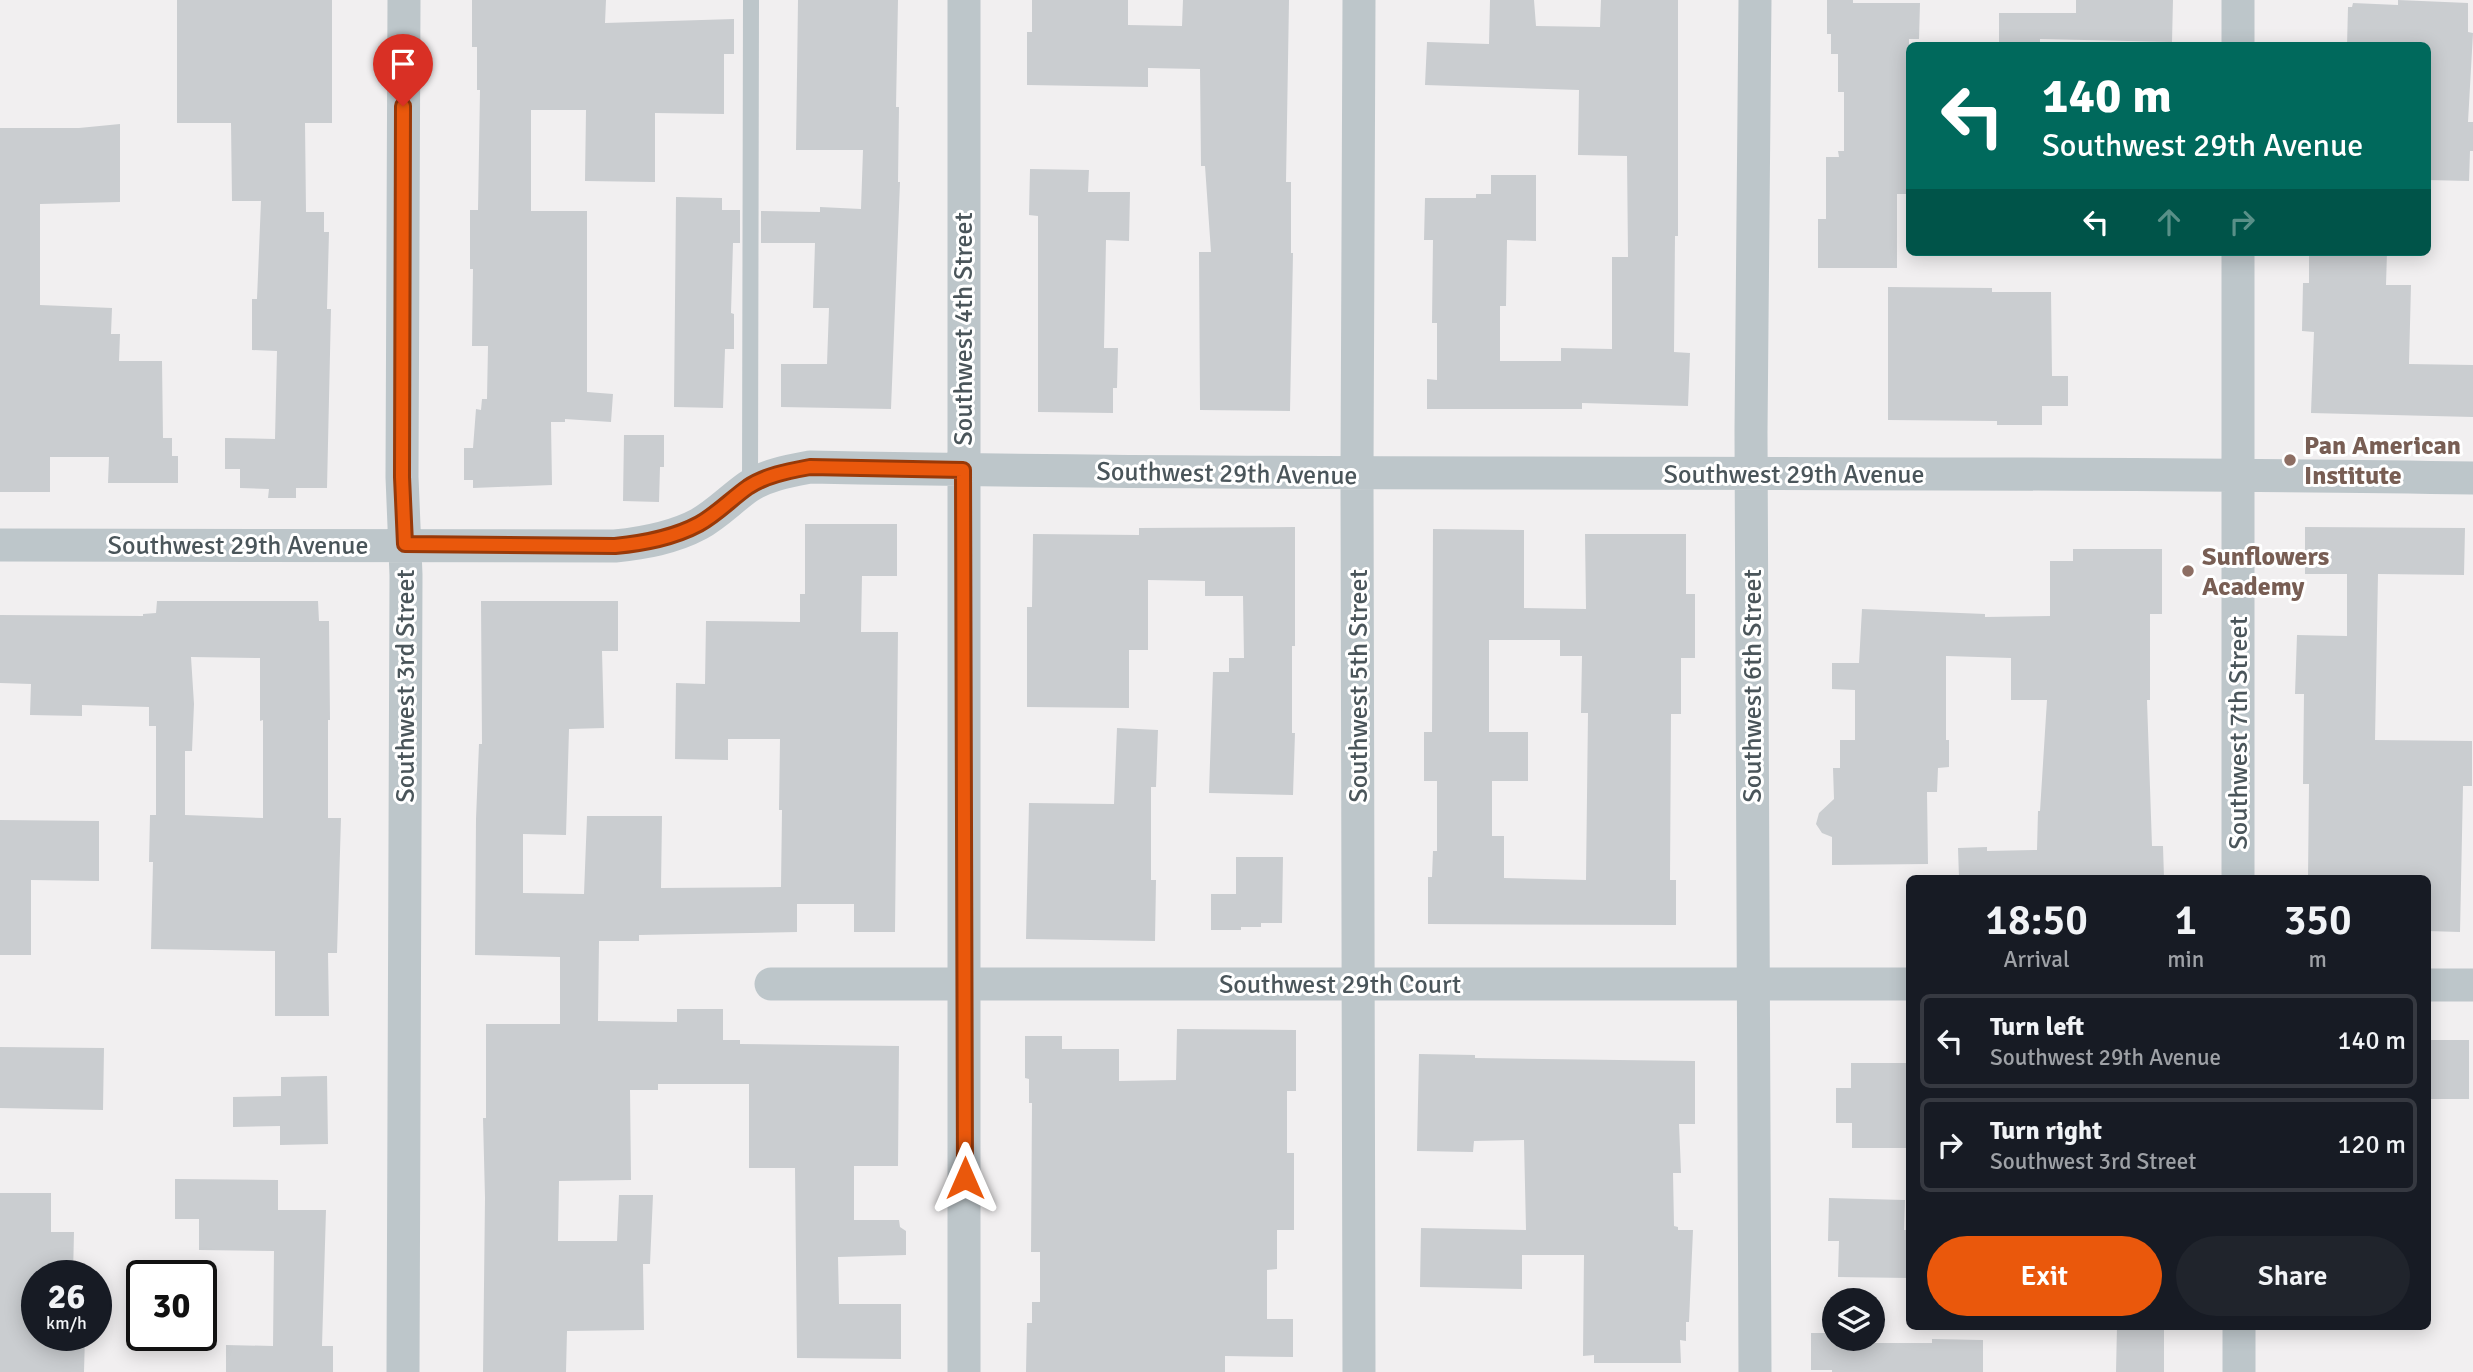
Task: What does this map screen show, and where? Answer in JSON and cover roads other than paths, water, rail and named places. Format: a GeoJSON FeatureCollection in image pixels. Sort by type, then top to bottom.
{"type":"FeatureCollection","features":[{"type":"Feature","properties":{"kind":"street","name":"Southwest 3rd Street"},"geometry":{"type":"LineString","coordinates":[[403,1372],[404,0]]}},
{"type":"Feature","properties":{"kind":"street","name":"Southwest 4th Street"},"geometry":{"type":"LineString","coordinates":[[964,0],[964,1372]]}},
{"type":"Feature","properties":{"kind":"street","name":"Southwest 5th Street"},"geometry":{"type":"LineString","coordinates":[[1359,0],[1359,1372]]}},
{"type":"Feature","properties":{"kind":"street","name":"Southwest 6th Street"},"geometry":{"type":"LineString","coordinates":[[1755,0],[1751,474],[1755,1372]]}},
{"type":"Feature","properties":{"kind":"street"},"geometry":{"type":"LineString","coordinates":[[2238,0],[2238,42]]}},
{"type":"Feature","properties":{"kind":"street","name":"Southwest 7th Street"},"geometry":{"type":"LineString","coordinates":[[2238,256],[2238,875]]}},
{"type":"Feature","properties":{"kind":"street","name":"Southwest 29th Avenue"},"geometry":{"type":"LineString","coordinates":[[0,545],[615,546],[644,543],[673,535],[701,523],[750,486],[771,476],[810,467],[1357,474],[2238,474],[2473,478]]}},
{"type":"Feature","properties":{"kind":"street","name":"Southwest 29th Court"},"geometry":{"type":"LineString","coordinates":[[771,984],[1906,984]]}},
{"type":"Feature","properties":{"kind":"street"},"geometry":{"type":"LineString","coordinates":[[2431,985],[2473,985]]}},
{"type":"Feature","properties":{"kind":"street"},"geometry":{"type":"LineString","coordinates":[[2239,1330],[2239,1372]]}},
{"type":"Feature","properties":{"kind":"lane"},"geometry":{"type":"LineString","coordinates":[[750,486],[751,0]]}},
{"type":"Feature","properties":{"kind":"place","name":"Pan American Institute"},"geometry":{"type":"Point","coordinates":[2290,460]}},
{"type":"Feature","properties":{"kind":"place","name":"Sunflowers Academy"},"geometry":{"type":"Point","coordinates":[2188,571]}}]}
